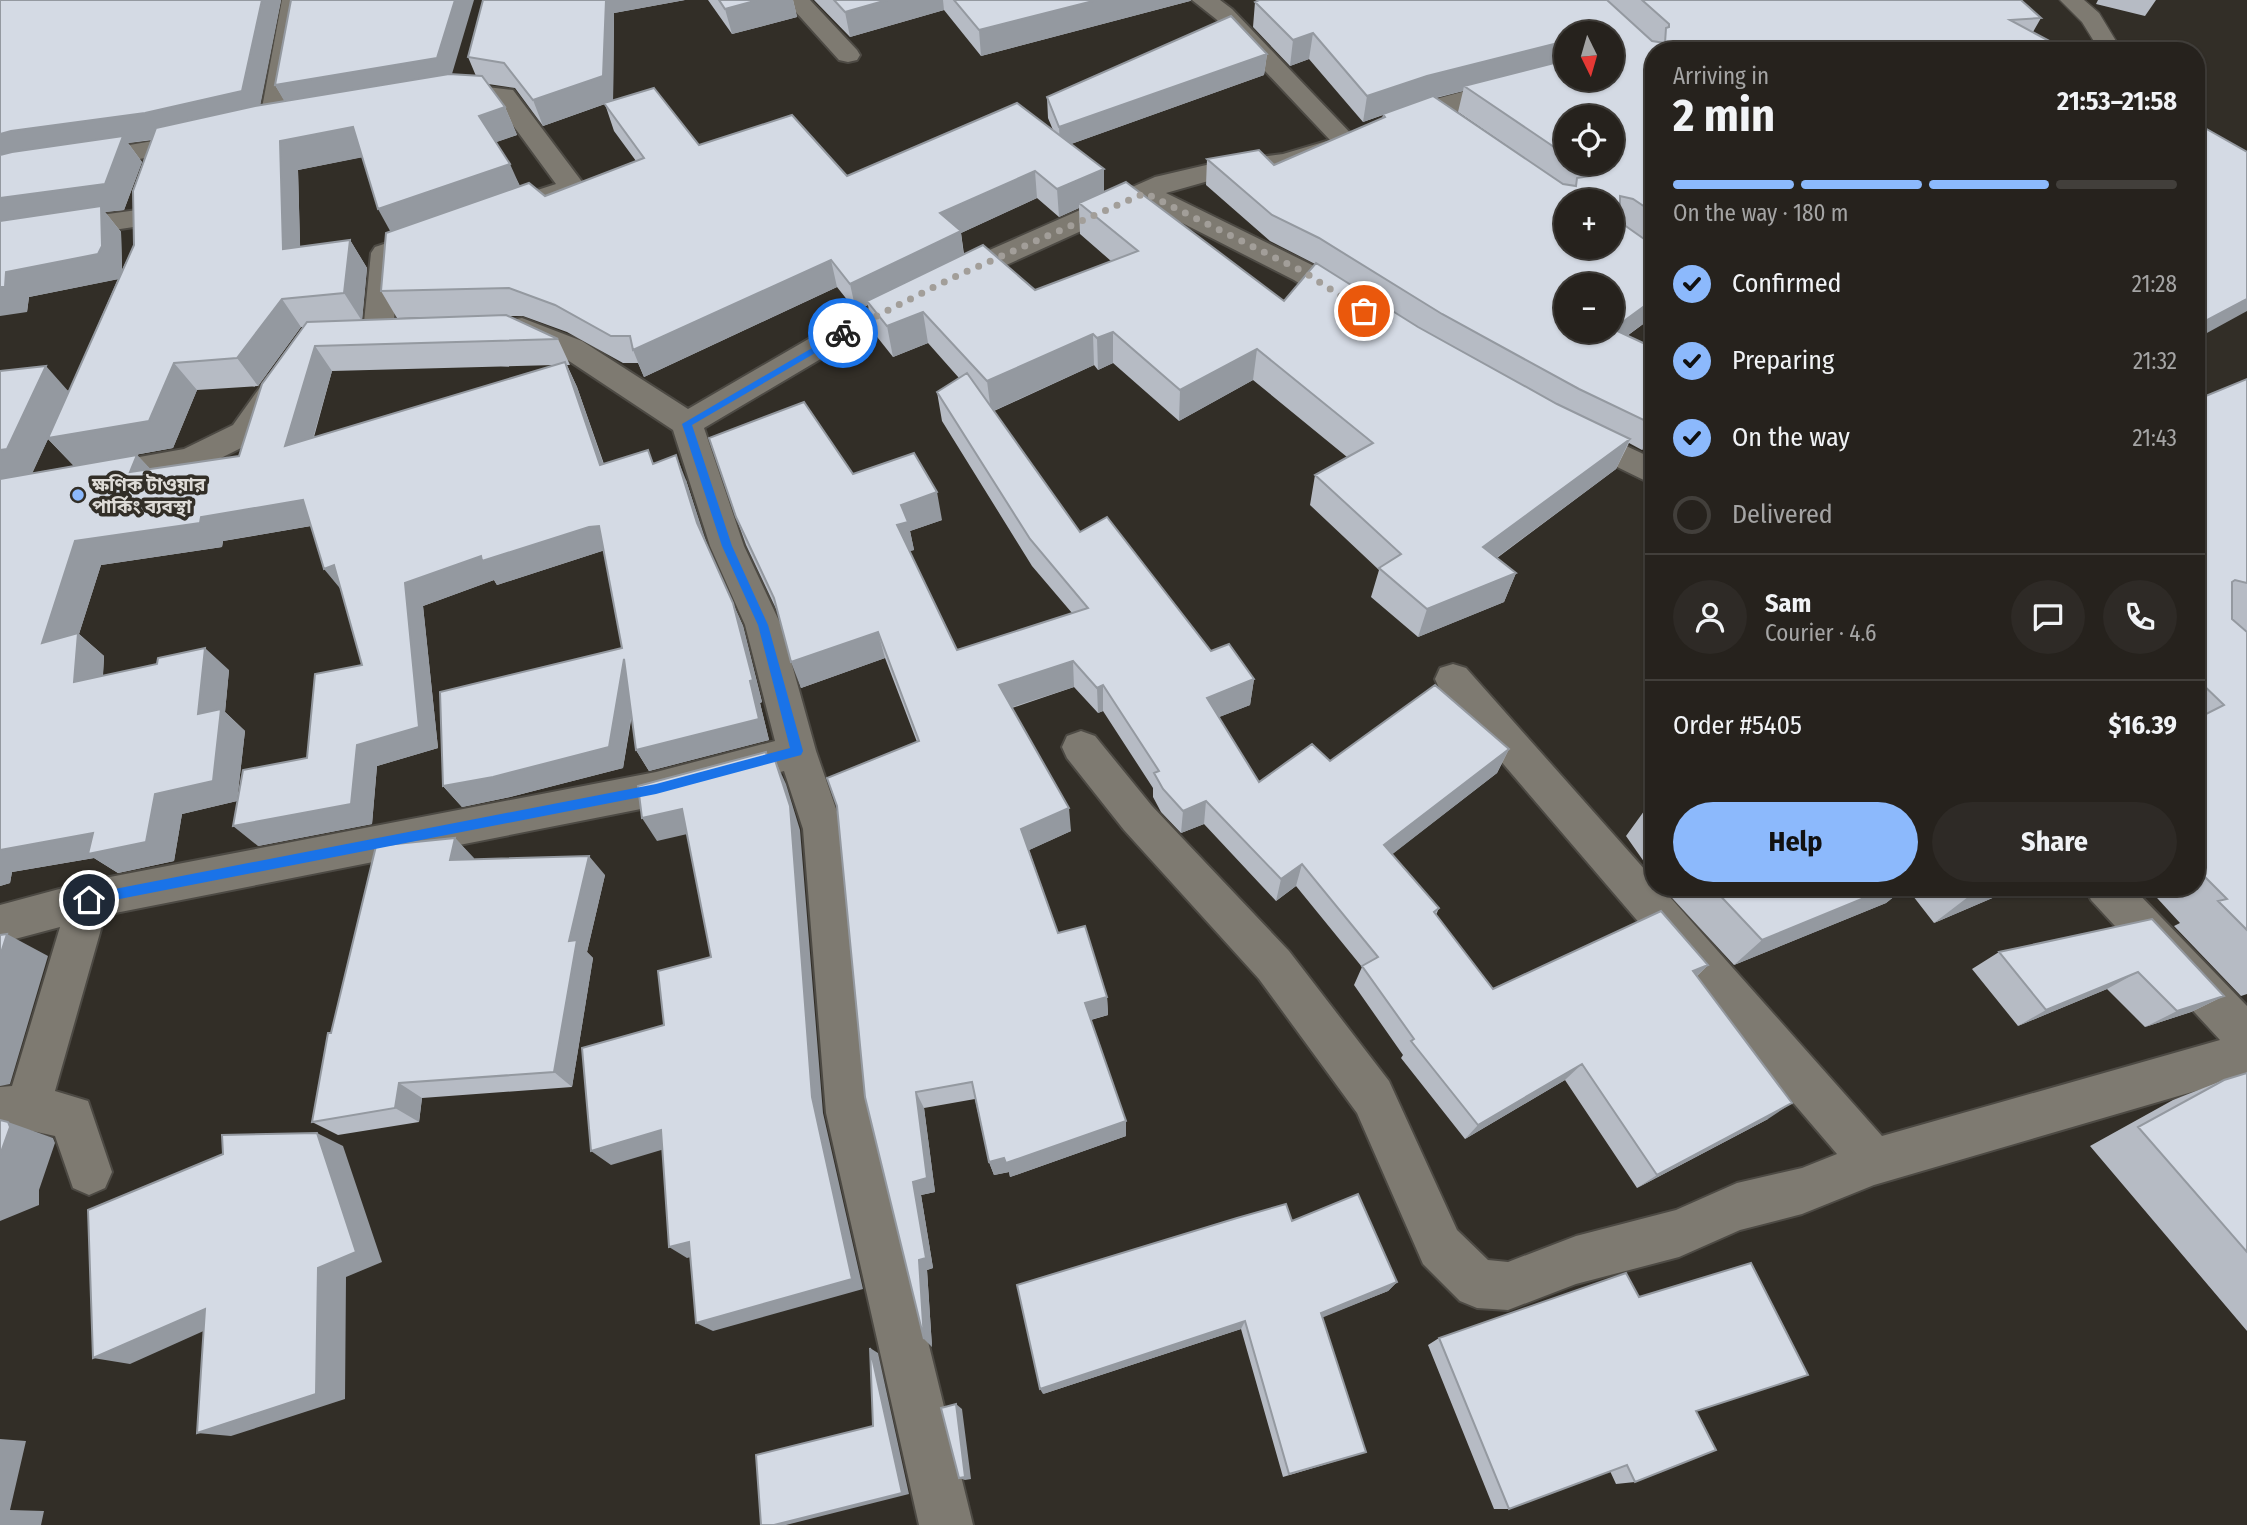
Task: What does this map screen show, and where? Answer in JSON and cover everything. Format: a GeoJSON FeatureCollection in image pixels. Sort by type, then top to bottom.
{"type":"FeatureCollection","features":[{"type":"Feature","properties":{"kind":"street"},"geometry":{"type":"LineString","coordinates":[[248,129],[294,0]]}},
{"type":"Feature","properties":{"kind":"street"},"geometry":{"type":"LineString","coordinates":[[797,0],[848,55]]}},
{"type":"Feature","properties":{"kind":"street"},"geometry":{"type":"LineString","coordinates":[[1204,0],[1224,14],[1344,140]]}},
{"type":"Feature","properties":{"kind":"street"},"geometry":{"type":"LineString","coordinates":[[2071,0],[2091,18],[2106,42]]}},
{"type":"Feature","properties":{"kind":"street"},"geometry":{"type":"LineString","coordinates":[[687,424],[835,337],[952,278],[1165,183],[1219,170],[1286,162],[1431,109],[1554,77]]}},
{"type":"Feature","properties":{"kind":"street"},"geometry":{"type":"LineString","coordinates":[[422,99],[466,80],[505,95],[572,187],[497,213]]}},
{"type":"Feature","properties":{"kind":"street"},"geometry":{"type":"LineString","coordinates":[[1431,109],[1453,124]]}},
{"type":"Feature","properties":{"kind":"street"},"geometry":{"type":"LineString","coordinates":[[0,237],[147,197],[248,129],[299,119]]}},
{"type":"Feature","properties":{"kind":"street"},"geometry":{"type":"LineString","coordinates":[[0,175],[32,167],[147,197]]}},
{"type":"Feature","properties":{"kind":"street"},"geometry":{"type":"LineString","coordinates":[[1145,193],[1304,272],[1369,314]]}},
{"type":"Feature","properties":{"kind":"street"},"geometry":{"type":"LineString","coordinates":[[379,332],[385,253],[422,240]]}},
{"type":"Feature","properties":{"kind":"street"},"geometry":{"type":"LineString","coordinates":[[484,329],[522,328],[572,348],[687,424],[727,546],[763,625],[797,751],[823,829],[849,1113],[946,1525]]}},
{"type":"Feature","properties":{"kind":"street"},"geometry":{"type":"LineString","coordinates":[[0,495],[191,458],[244,433],[298,358]]}},
{"type":"Feature","properties":{"kind":"street"},"geometry":{"type":"LineString","coordinates":[[1558,424],[1645,468]]}},
{"type":"Feature","properties":{"kind":"street"},"geometry":{"type":"LineString","coordinates":[[46,487],[62,449]]}},
{"type":"Feature","properties":{"kind":"street"},"geometry":{"type":"LineString","coordinates":[[1453,679],[1874,1162]]}},
{"type":"Feature","properties":{"kind":"street"},"geometry":{"type":"LineString","coordinates":[[1081,747],[1138,818],[1274,965],[1373,1097],[1440,1247],[1477,1284],[1508,1286],[1576,1260],[1679,1233],[1737,1207],[1802,1191],[1874,1162],[2247,1054]]}},
{"type":"Feature","properties":{"kind":"street"},"geometry":{"type":"LineString","coordinates":[[0,924],[89,900],[656,789],[797,751]]}},
{"type":"Feature","properties":{"kind":"street"},"geometry":{"type":"LineString","coordinates":[[2114,896],[2247,1037]]}},
{"type":"Feature","properties":{"kind":"street"},"geometry":{"type":"LineString","coordinates":[[89,900],[14,1109],[72,1117],[89,1172]]}},
{"type":"Feature","properties":{"kind":"building"},"geometry":{"type":"Polygon","coordinates":[[[0,0],[262,0],[242,91],[145,113],[0,134],[0,0]]]}},
{"type":"Feature","properties":{"kind":"building"},"geometry":{"type":"Polygon","coordinates":[[[291,0],[455,0],[437,58],[275,85],[291,0]]]}},
{"type":"Feature","properties":{"kind":"building"},"geometry":{"type":"Polygon","coordinates":[[[483,0],[606,0],[603,76],[533,100],[504,63],[468,57],[483,0]]]}},
{"type":"Feature","properties":{"kind":"building"},"geometry":{"type":"Polygon","coordinates":[[[719,0],[758,0],[725,9],[719,0]]]}},
{"type":"Feature","properties":{"kind":"building"},"geometry":{"type":"Polygon","coordinates":[[[834,0],[887,0],[845,12],[834,0]]]}},
{"type":"Feature","properties":{"kind":"building"},"geometry":{"type":"Polygon","coordinates":[[[954,0],[1097,0],[979,30],[954,0]]]}},
{"type":"Feature","properties":{"kind":"building"},"geometry":{"type":"Polygon","coordinates":[[[1607,0],[1652,41],[1658,42],[1645,42],[1645,207],[1624,197],[1624,189],[1554,189],[1554,259],[1624,259],[1624,225],[1645,240],[1645,306],[1624,321],[1624,273],[1554,273],[1554,343],[1624,343],[1624,334],[1645,344],[1645,421],[1579,389],[1442,314],[1319,238],[1272,215],[1207,159],[1259,150],[1274,165],[1385,117],[1383,114],[1433,96],[1563,184],[1576,186],[1577,178],[1590,175],[1624,175],[1624,105],[1554,105],[1554,147],[1464,86],[1554,63],[1554,91],[1624,91],[1624,21],[1554,21],[1554,44],[1427,76],[1367,96],[1313,33],[1293,40],[1255,2],[1607,0]]]}},
{"type":"Feature","properties":{"kind":"building"},"geometry":{"type":"Polygon","coordinates":[[[1642,0],[2021,0],[2041,18],[2010,20],[2051,42],[1665,42],[1669,24],[1642,0]]]}},
{"type":"Feature","properties":{"kind":"building"},"geometry":{"type":"Polygon","coordinates":[[[1231,16],[1267,54],[1059,127],[1047,97],[1231,16]]]}},
{"type":"Feature","properties":{"kind":"building"},"geometry":{"type":"Polygon","coordinates":[[[449,74],[482,76],[505,107],[479,116],[510,164],[378,209],[353,127],[280,141],[283,249],[350,240],[344,293],[282,299],[237,358],[174,363],[149,421],[48,438],[134,245],[133,191],[156,128],[255,106],[449,74]]]}},
{"type":"Feature","properties":{"kind":"building"},"geometry":{"type":"Polygon","coordinates":[[[654,88],[699,145],[792,115],[847,176],[1017,103],[1104,169],[1057,189],[1035,171],[940,213],[961,231],[850,284],[831,260],[633,350],[630,336],[611,336],[555,305],[509,288],[381,291],[386,233],[529,183],[545,196],[644,158],[604,103],[654,88]]]}},
{"type":"Feature","properties":{"kind":"building"},"geometry":{"type":"Polygon","coordinates":[[[2205,128],[2247,152],[2247,299],[2205,321],[2205,128]]]}},
{"type":"Feature","properties":{"kind":"building"},"geometry":{"type":"Polygon","coordinates":[[[123,136],[105,184],[0,198],[0,155],[123,136]]]}},
{"type":"Feature","properties":{"kind":"building"},"geometry":{"type":"Polygon","coordinates":[[[1126,182],[1284,301],[1316,263],[1418,327],[1557,404],[1630,439],[1483,547],[1516,573],[1427,609],[1379,568],[1401,554],[1315,475],[1373,443],[1257,349],[1180,390],[1113,332],[1097,338],[1093,334],[987,381],[923,312],[887,326],[867,301],[983,245],[1035,290],[1138,251],[1079,203],[1126,182]]]}},
{"type":"Feature","properties":{"kind":"building"},"geometry":{"type":"Polygon","coordinates":[[[101,206],[102,246],[98,254],[6,272],[5,287],[0,287],[0,221],[101,206]]]}},
{"type":"Feature","properties":{"kind":"building"},"geometry":{"type":"Polygon","coordinates":[[[506,315],[558,339],[315,346],[285,446],[565,362],[600,465],[648,450],[653,464],[676,455],[697,523],[733,603],[753,680],[750,681],[759,719],[636,750],[624,659],[609,747],[493,777],[443,786],[440,692],[622,648],[599,526],[589,527],[482,561],[481,556],[405,583],[419,727],[357,745],[351,804],[233,826],[243,770],[307,758],[315,674],[362,665],[334,565],[324,569],[303,500],[201,517],[200,523],[75,541],[42,643],[78,633],[74,682],[157,664],[158,658],[205,648],[198,714],[221,709],[213,781],[155,794],[146,842],[88,854],[93,833],[0,850],[0,479],[137,455],[130,472],[239,456],[262,384],[307,322],[506,315]]]}},
{"type":"Feature","properties":{"kind":"building"},"geometry":{"type":"Polygon","coordinates":[[[46,366],[7,449],[0,450],[0,371],[46,366]]]}},
{"type":"Feature","properties":{"kind":"building"},"geometry":{"type":"Polygon","coordinates":[[[967,373],[1080,532],[1107,517],[1211,651],[1229,644],[1254,679],[1207,698],[1259,782],[1312,744],[1330,761],[1435,685],[1509,749],[1384,845],[1439,908],[1434,912],[1493,989],[1661,911],[1708,965],[1693,971],[1792,1103],[1657,1175],[1582,1064],[1478,1125],[1411,1041],[1414,1039],[1362,966],[1378,957],[1302,864],[1281,879],[1206,801],[1183,811],[1163,789],[1154,773],[1159,771],[1103,685],[1097,688],[1073,661],[999,685],[1069,808],[1021,829],[1058,933],[1085,926],[1107,997],[1085,1003],[1126,1121],[1006,1163],[1004,1158],[989,1162],[972,1082],[916,1092],[927,1178],[913,1182],[926,1258],[919,1260],[924,1339],[865,1097],[837,806],[827,778],[919,741],[878,632],[791,662],[774,598],[736,517],[709,438],[804,402],[853,474],[914,453],[937,492],[901,505],[908,522],[897,525],[957,650],[1088,608],[1030,539],[937,392],[967,373]]]}},
{"type":"Feature","properties":{"kind":"building"},"geometry":{"type":"Polygon","coordinates":[[[2247,379],[2247,583],[2235,580],[2232,582],[2232,619],[2247,632],[2247,930],[2218,901],[2227,899],[2205,877],[2205,714],[2224,705],[2205,687],[2205,396],[2247,379]]]}},
{"type":"Feature","properties":{"kind":"building"},"geometry":{"type":"Polygon","coordinates":[[[766,752],[768,762],[775,760],[790,806],[812,1097],[852,1279],[696,1323],[689,1242],[669,1247],[661,1130],[591,1151],[582,1048],[664,1025],[658,971],[711,957],[682,809],[642,818],[638,786],[766,752]]]}},
{"type":"Feature","properties":{"kind":"building"},"geometry":{"type":"Polygon","coordinates":[[[455,838],[450,860],[589,856],[569,941],[577,940],[554,1072],[399,1083],[395,1108],[312,1122],[328,1033],[331,1033],[376,846],[455,838]]]}},
{"type":"Feature","properties":{"kind":"building"},"geometry":{"type":"Polygon","coordinates":[[[1720,896],[1869,896],[1762,940],[1720,896]]]}},
{"type":"Feature","properties":{"kind":"building"},"geometry":{"type":"Polygon","coordinates":[[[2152,919],[2224,996],[2177,1011],[2138,972],[2046,1010],[1999,952],[2152,919]]]}},
{"type":"Feature","properties":{"kind":"building"},"geometry":{"type":"Polygon","coordinates":[[[7,934],[0,956],[0,935],[7,934]]]}},
{"type":"Feature","properties":{"kind":"building"},"geometry":{"type":"Polygon","coordinates":[[[2247,1073],[2247,1252],[2138,1127],[2224,1080],[2247,1073]]]}},
{"type":"Feature","properties":{"kind":"building"},"geometry":{"type":"Polygon","coordinates":[[[0,1120],[8,1122],[10,1127],[0,1155],[0,1120]]]}},
{"type":"Feature","properties":{"kind":"building"},"geometry":{"type":"Polygon","coordinates":[[[317,1133],[356,1252],[318,1268],[316,1394],[197,1433],[205,1309],[93,1358],[88,1210],[223,1154],[222,1135],[317,1133]]]}},
{"type":"Feature","properties":{"kind":"building"},"geometry":{"type":"Polygon","coordinates":[[[1358,1194],[1397,1282],[1321,1313],[1366,1452],[1289,1474],[1245,1321],[1040,1389],[1017,1285],[1286,1204],[1292,1221],[1358,1194]]]}},
{"type":"Feature","properties":{"kind":"building"},"geometry":{"type":"Polygon","coordinates":[[[1751,1263],[1808,1375],[1696,1411],[1716,1450],[1635,1482],[1627,1465],[1509,1509],[1439,1338],[1626,1273],[1639,1297],[1751,1263]]]}},
{"type":"Feature","properties":{"kind":"building"},"geometry":{"type":"Polygon","coordinates":[[[870,1348],[902,1493],[774,1525],[761,1525],[756,1455],[873,1426],[870,1348]]]}},
{"type":"Feature","properties":{"kind":"building"},"geometry":{"type":"Polygon","coordinates":[[[956,1404],[965,1477],[959,1478],[941,1408],[956,1404]]]}},
{"type":"Feature","properties":{"kind":"way so far"},"geometry":{"type":"LineString","coordinates":[[843,333],[952,278],[1145,193],[1304,272],[1364,311]]}},
{"type":"Feature","properties":{"kind":"place","name":"ক্ষণিক টাওয়ার পার্কিং ব্যবস্থা"},"geometry":{"type":"Point","coordinates":[78,495]}},
{"type":"Feature","properties":{"kind":"route"},"geometry":{"type":"LineString","coordinates":[[89,900],[656,789],[797,751],[763,625],[727,546],[687,424],[843,333]]}}]}
